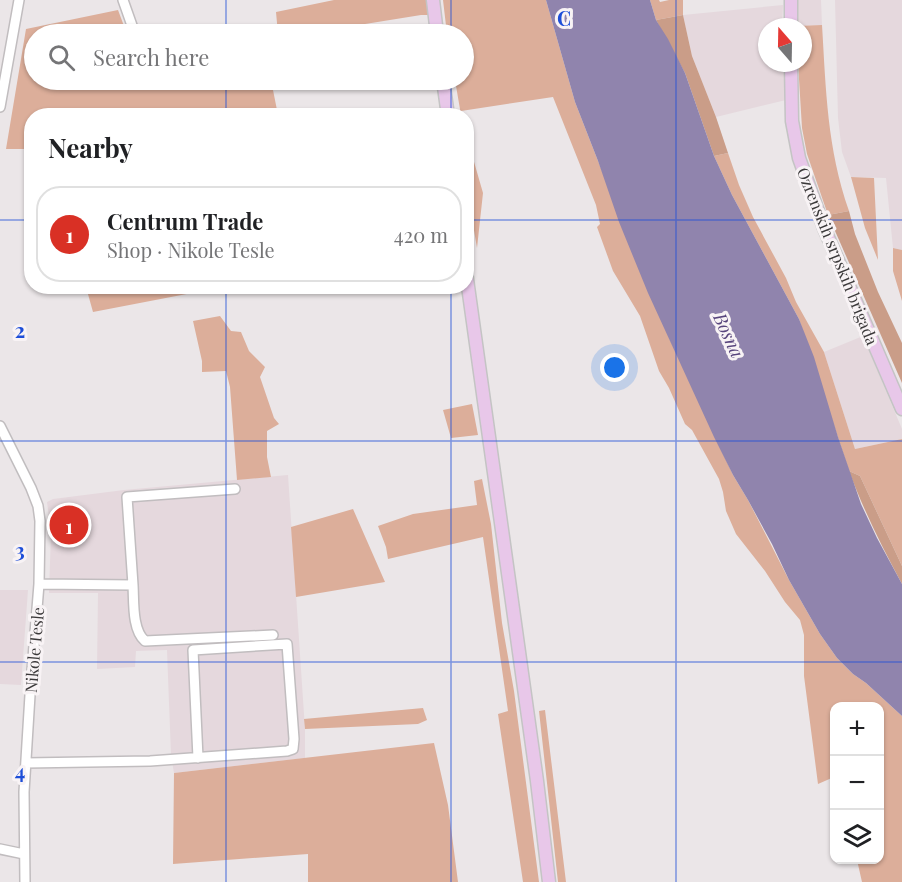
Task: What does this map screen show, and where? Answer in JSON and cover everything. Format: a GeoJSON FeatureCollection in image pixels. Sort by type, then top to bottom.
{"type":"FeatureCollection","features":[{"type":"Feature","properties":{"kind":"main road"},"geometry":{"type":"LineString","coordinates":[[433,0],[436,24]]}},
{"type":"Feature","properties":{"kind":"main road"},"geometry":{"type":"LineString","coordinates":[[791,0],[791,18]]}},
{"type":"Feature","properties":{"kind":"main road","name":"Ozrenskih srpskih brigada"},"geometry":{"type":"LineString","coordinates":[[791,72],[792,121],[799,158],[824,228],[902,409]]}},
{"type":"Feature","properties":{"kind":"main road"},"geometry":{"type":"LineString","coordinates":[[444,90],[447,108]]}},
{"type":"Feature","properties":{"kind":"main road"},"geometry":{"type":"LineString","coordinates":[[469,294],[549,882]]}},
{"type":"Feature","properties":{"kind":"street"},"geometry":{"type":"LineString","coordinates":[[0,107],[19,0]]}},
{"type":"Feature","properties":{"kind":"street"},"geometry":{"type":"LineString","coordinates":[[123,0],[131,24]]}},
{"type":"Feature","properties":{"kind":"street","name":"Nikole Tesle"},"geometry":{"type":"LineString","coordinates":[[0,426],[38,506],[40,535],[39,584],[26,764],[25,882]]}},
{"type":"Feature","properties":{"kind":"street"},"geometry":{"type":"LineString","coordinates":[[235,489],[127,497],[136,629],[145,641],[273,635]]}},
{"type":"Feature","properties":{"kind":"street"},"geometry":{"type":"LineString","coordinates":[[39,584],[133,585]]}},
{"type":"Feature","properties":{"kind":"street"},"geometry":{"type":"LineString","coordinates":[[26,764],[150,761],[198,758],[287,751],[293,749],[287,644],[193,650],[198,758]]}},
{"type":"Feature","properties":{"kind":"street"},"geometry":{"type":"LineString","coordinates":[[0,849],[24,854]]}},
{"type":"Feature","properties":{"kind":"shaded area"},"geometry":{"type":"Polygon","coordinates":[[[334,0],[430,0],[433,15],[365,24],[277,24],[276,12],[334,0]]]}},
{"type":"Feature","properties":{"kind":"shaded area"},"geometry":{"type":"Polygon","coordinates":[[[443,0],[546,0],[575,102],[598,161],[670,340],[733,475],[820,634],[837,658],[853,674],[902,716],[902,882],[862,882],[858,864],[884,864],[884,702],[830,702],[830,779],[818,784],[804,676],[804,635],[800,620],[736,534],[726,511],[719,479],[692,430],[685,424],[659,371],[640,316],[613,271],[597,227],[600,224],[596,205],[553,97],[474,109],[460,108],[457,90],[474,90],[474,24],[446,24],[443,0]]]}},
{"type":"Feature","properties":{"kind":"shaded area"},"geometry":{"type":"Polygon","coordinates":[[[650,0],[660,2],[683,0],[683,15],[656,20],[650,0]]]}},
{"type":"Feature","properties":{"kind":"shaded area"},"geometry":{"type":"Polygon","coordinates":[[[796,0],[821,0],[822,25],[812,25],[812,18],[796,18],[796,0]]]}},
{"type":"Feature","properties":{"kind":"shaded area"},"geometry":{"type":"Polygon","coordinates":[[[835,0],[902,0],[902,250],[893,248],[886,178],[851,177],[842,152],[838,118],[835,0]]]}},
{"type":"Feature","properties":{"kind":"shaded area"},"geometry":{"type":"Polygon","coordinates":[[[783,5],[782,18],[758,18],[758,72],[784,72],[786,100],[716,117],[692,56],[683,15],[783,5]]]}},
{"type":"Feature","properties":{"kind":"shaded area"},"geometry":{"type":"Polygon","coordinates":[[[118,10],[123,24],[50,24],[118,10]]]}},
{"type":"Feature","properties":{"kind":"shaded area"},"geometry":{"type":"Polygon","coordinates":[[[683,15],[692,56],[728,153],[714,156],[685,73],[656,20],[683,15]]]}},
{"type":"Feature","properties":{"kind":"shaded area"},"geometry":{"type":"Polygon","coordinates":[[[812,25],[822,25],[826,96],[832,142],[849,211],[828,215],[807,154],[802,128],[799,72],[812,72],[812,25]]]}},
{"type":"Feature","properties":{"kind":"shaded area"},"geometry":{"type":"Polygon","coordinates":[[[24,41],[24,90],[273,90],[277,108],[24,108],[24,149],[6,149],[24,41]]]}},
{"type":"Feature","properties":{"kind":"shaded area"},"geometry":{"type":"Polygon","coordinates":[[[728,153],[753,217],[824,352],[855,449],[902,439],[902,566],[860,476],[849,471],[799,319],[732,195],[714,156],[728,153]]]}},
{"type":"Feature","properties":{"kind":"shaded area"},"geometry":{"type":"Polygon","coordinates":[[[474,162],[483,193],[477,248],[474,230],[474,162]]]}},
{"type":"Feature","properties":{"kind":"shaded area"},"geometry":{"type":"Polygon","coordinates":[[[851,177],[874,178],[878,260],[865,228],[851,177]]]}},
{"type":"Feature","properties":{"kind":"shaded area"},"geometry":{"type":"Polygon","coordinates":[[[849,211],[855,234],[878,292],[902,343],[902,383],[828,215],[849,211]]]}},
{"type":"Feature","properties":{"kind":"shaded area"},"geometry":{"type":"Polygon","coordinates":[[[893,248],[902,250],[902,301],[893,271],[893,248]]]}},
{"type":"Feature","properties":{"kind":"shaded area"},"geometry":{"type":"Polygon","coordinates":[[[88,294],[187,294],[93,312],[88,294]]]}},
{"type":"Feature","properties":{"kind":"shaded area"},"geometry":{"type":"Polygon","coordinates":[[[220,316],[231,331],[241,332],[249,351],[265,367],[260,377],[274,418],[279,424],[267,431],[267,457],[271,477],[237,480],[230,387],[226,371],[202,372],[202,361],[193,321],[220,316]]]}},
{"type":"Feature","properties":{"kind":"shaded area"},"geometry":{"type":"Polygon","coordinates":[[[863,336],[902,429],[902,439],[855,449],[824,352],[863,336]]]}},
{"type":"Feature","properties":{"kind":"shaded area"},"geometry":{"type":"Polygon","coordinates":[[[472,404],[478,435],[451,438],[443,410],[472,404]]]}},
{"type":"Feature","properties":{"kind":"shaded area"},"geometry":{"type":"Polygon","coordinates":[[[849,471],[860,476],[902,566],[902,584],[874,529],[849,471]]]}},
{"type":"Feature","properties":{"kind":"shaded area"},"geometry":{"type":"Polygon","coordinates":[[[288,475],[305,758],[174,773],[171,755],[167,650],[136,651],[135,667],[97,669],[98,593],[49,593],[51,533],[47,502],[53,499],[124,490],[288,475]]]}},
{"type":"Feature","properties":{"kind":"shaded area"},"geometry":{"type":"Polygon","coordinates":[[[482,479],[491,524],[502,623],[514,691],[539,882],[523,882],[498,714],[508,711],[483,537],[388,559],[378,526],[413,514],[477,505],[474,481],[482,479]]]}},
{"type":"Feature","properties":{"kind":"shaded area"},"geometry":{"type":"Polygon","coordinates":[[[353,509],[385,582],[296,597],[291,527],[353,509]]]}},
{"type":"Feature","properties":{"kind":"shaded area"},"geometry":{"type":"Polygon","coordinates":[[[0,590],[28,590],[21,685],[0,684],[0,590]]]}},
{"type":"Feature","properties":{"kind":"shaded area"},"geometry":{"type":"Polygon","coordinates":[[[423,708],[427,720],[418,724],[305,729],[304,719],[423,708]]]}},
{"type":"Feature","properties":{"kind":"shaded area"},"geometry":{"type":"Polygon","coordinates":[[[545,710],[566,882],[558,882],[539,711],[545,710]]]}},
{"type":"Feature","properties":{"kind":"shaded area"},"geometry":{"type":"Polygon","coordinates":[[[434,743],[448,805],[458,882],[308,882],[308,854],[173,864],[174,773],[434,743]]]}},
{"type":"Feature","properties":{"kind":"water","name":"Bosna"},"geometry":{"type":"Polygon","coordinates":[[[546,0],[650,0],[656,20],[685,73],[714,156],[732,195],[799,319],[814,357],[861,504],[902,584],[902,716],[837,658],[820,634],[714,437],[648,293],[619,222],[575,102],[546,0]]]}},
{"type":"Feature","properties":{"kind":"place","name":"Centrum Trade"},"geometry":{"type":"Point","coordinates":[69,525]}}]}
